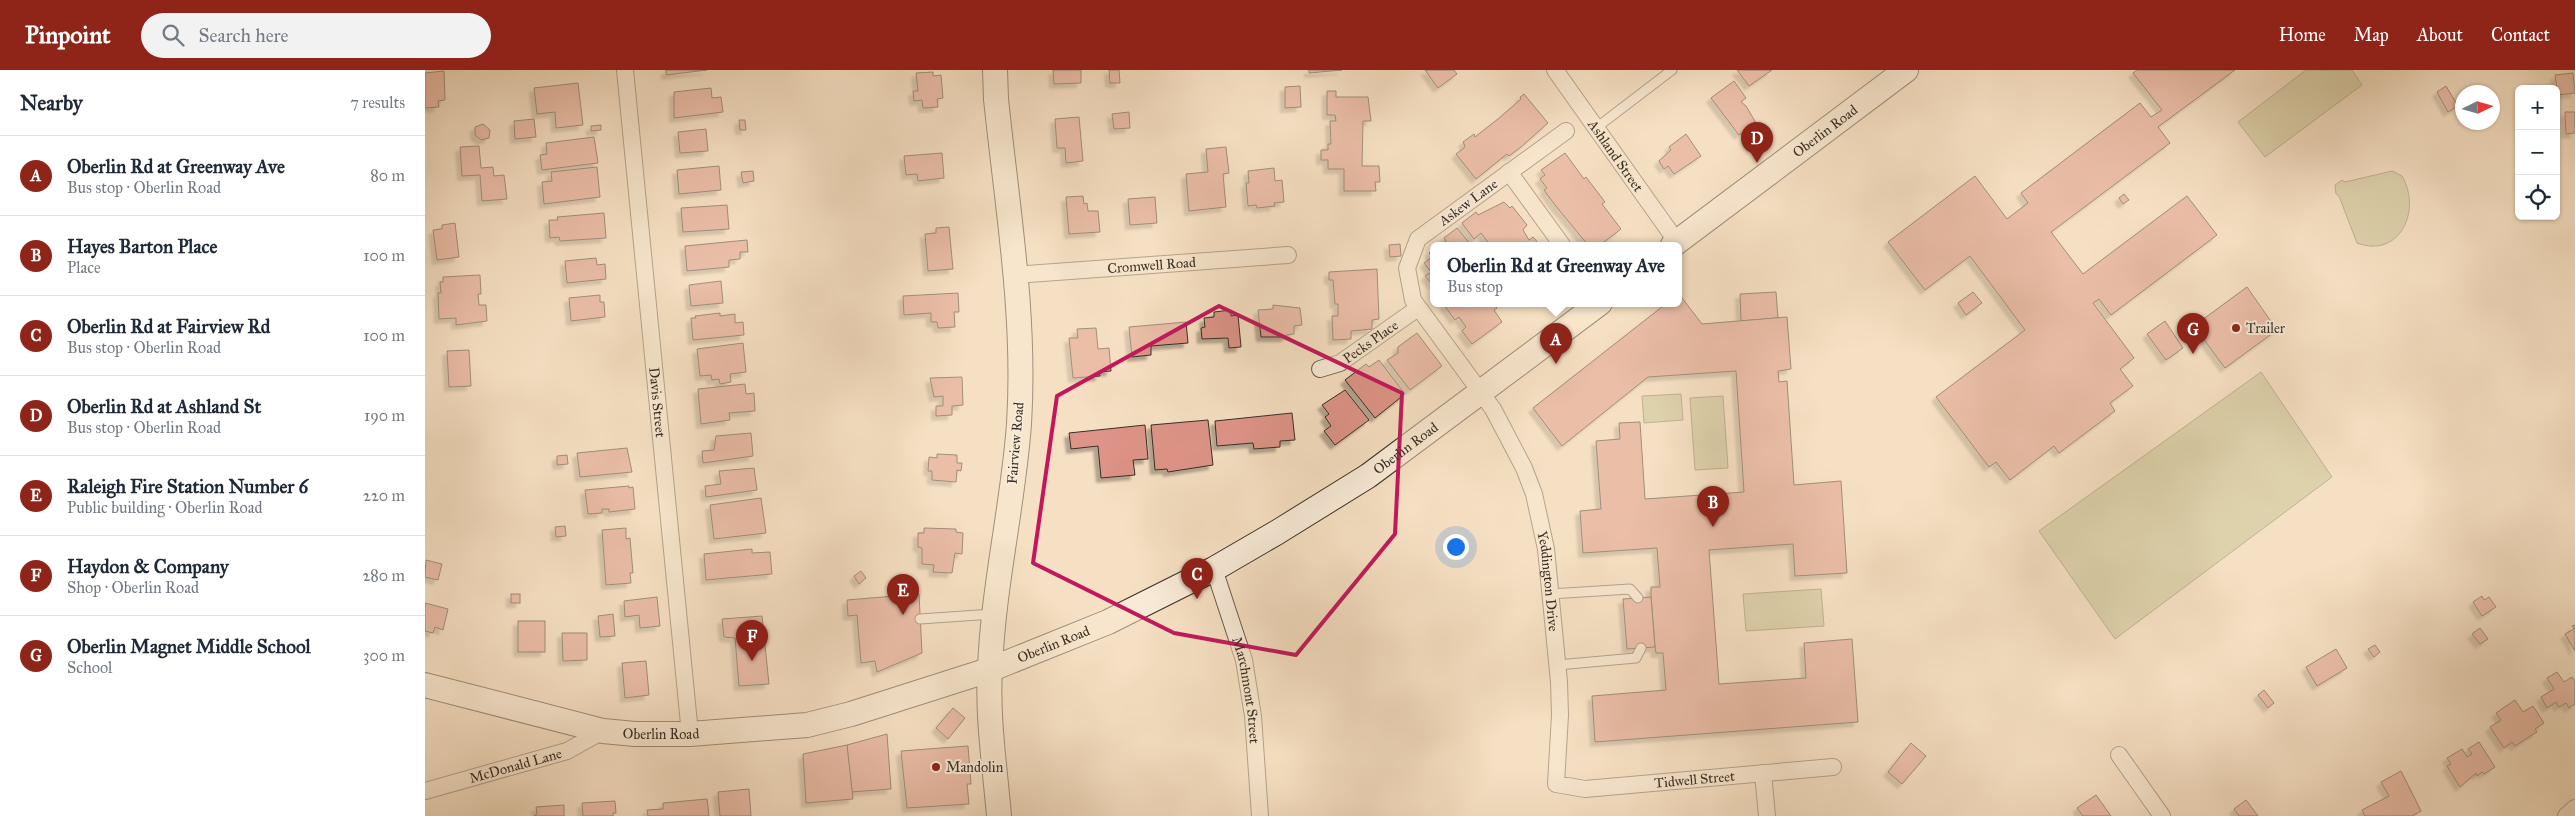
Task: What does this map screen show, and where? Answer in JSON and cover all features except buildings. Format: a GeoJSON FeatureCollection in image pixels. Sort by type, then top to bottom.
{"type":"FeatureCollection","features":[{"type":"Feature","properties":{"kind":"main road","name":"Fairview Road"},"geometry":{"type":"LineString","coordinates":[[995,70],[996,99],[1014,275],[1019,364],[1019,424],[993,614],[989,670],[999,816]]}},
{"type":"Feature","properties":{"kind":"main road","name":"Oberlin Road"},"geometry":{"type":"LineString","coordinates":[[1678,242],[1906,70]]}},
{"type":"Feature","properties":{"kind":"main road","name":"Oberlin Road"},"geometry":{"type":"LineString","coordinates":[[425,684],[603,731],[635,734],[690,734],[807,725],[851,714],[989,670],[1108,622],[1214,569],[1368,476],[1595,307]]}},
{"type":"Feature","properties":{"kind":"street","name":"Davis Street"},"geometry":{"type":"LineString","coordinates":[[625,70],[690,734]]}},
{"type":"Feature","properties":{"kind":"street","name":"Ashland Street"},"geometry":{"type":"LineString","coordinates":[[1555,70],[1674,242]]}},
{"type":"Feature","properties":{"kind":"street","name":"Askew Lane"},"geometry":{"type":"LineString","coordinates":[[1482,392],[1413,300],[1407,268],[1417,239],[1566,131]]}},
{"type":"Feature","properties":{"kind":"street"},"geometry":{"type":"LineString","coordinates":[[1509,172],[1560,242]]}},
{"type":"Feature","properties":{"kind":"street","name":"Cromwell Road"},"geometry":{"type":"LineString","coordinates":[[1014,275],[1288,255]]}},
{"type":"Feature","properties":{"kind":"street","name":"Pecks Place"},"geometry":{"type":"LineString","coordinates":[[1320,369],[1340,363],[1418,308]]}},
{"type":"Feature","properties":{"kind":"street","name":"Yeddington Drive"},"geometry":{"type":"LineString","coordinates":[[1482,392],[1524,468],[1534,494],[1546,549],[1560,715],[1556,784]]}},
{"type":"Feature","properties":{"kind":"street","name":"Marchmont Street"},"geometry":{"type":"LineString","coordinates":[[1214,569],[1244,660],[1253,716],[1260,816]]}},
{"type":"Feature","properties":{"kind":"street","name":"McDonald Lane"},"geometry":{"type":"LineString","coordinates":[[425,791],[567,750],[603,731]]}},
{"type":"Feature","properties":{"kind":"street"},"geometry":{"type":"LineString","coordinates":[[2119,755],[2162,816]]}},
{"type":"Feature","properties":{"kind":"street","name":"Tidwell Street"},"geometry":{"type":"LineString","coordinates":[[1556,784],[1585,789],[1833,767]]}},
{"type":"Feature","properties":{"kind":"street"},"geometry":{"type":"LineString","coordinates":[[1763,773],[1767,816]]}},
{"type":"Feature","properties":{"kind":"street"},"geometry":{"type":"LineString","coordinates":[[2566,816],[2575,808]]}},
{"type":"Feature","properties":{"kind":"lane"},"geometry":{"type":"LineString","coordinates":[[1596,128],[1672,70]]}},
{"type":"Feature","properties":{"kind":"lane"},"geometry":{"type":"LineString","coordinates":[[1550,594],[1630,588],[1639,598]]}},
{"type":"Feature","properties":{"kind":"lane"},"geometry":{"type":"LineString","coordinates":[[920,619],[993,614]]}},
{"type":"Feature","properties":{"kind":"lane"},"geometry":{"type":"LineString","coordinates":[[1557,665],[1635,658],[1641,648]]}},
{"type":"Feature","properties":{"kind":"highlighted area"},"geometry":{"type":"Polygon","coordinates":[[[1219,306],[1402,393],[1395,534],[1296,655],[1174,633],[1033,563],[1057,396],[1219,306]]]}},
{"type":"Feature","properties":{"kind":"green space"},"geometry":{"type":"Polygon","coordinates":[[[2306,70],[2352,70],[2362,85],[2265,157],[2238,122],[2306,70]]]}},
{"type":"Feature","properties":{"kind":"green space"},"geometry":{"type":"Polygon","coordinates":[[[2392,171],[2402,176],[2408,189],[2408,216],[2403,228],[2395,238],[2385,244],[2372,246],[2357,243],[2339,196],[2336,194],[2335,185],[2342,180],[2345,182],[2392,171]]]}},
{"type":"Feature","properties":{"kind":"green space"},"geometry":{"type":"Polygon","coordinates":[[[2261,372],[2332,477],[2115,639],[2039,531],[2261,372]]]}},
{"type":"Feature","properties":{"kind":"green space"},"geometry":{"type":"Polygon","coordinates":[[[1681,394],[1683,420],[1644,423],[1642,396],[1681,394]]]}},
{"type":"Feature","properties":{"kind":"green space"},"geometry":{"type":"Polygon","coordinates":[[[1723,396],[1728,468],[1695,470],[1690,398],[1723,396]]]}},
{"type":"Feature","properties":{"kind":"green space"},"geometry":{"type":"Polygon","coordinates":[[[1821,589],[1824,626],[1746,631],[1743,594],[1821,589]]]}},
{"type":"Feature","properties":{"kind":"place","name":"Oberlin Rd at Ashland St"},"geometry":{"type":"Point","coordinates":[1757,163]}},
{"type":"Feature","properties":{"kind":"place","name":"Trailer"},"geometry":{"type":"Point","coordinates":[2236,328]}},
{"type":"Feature","properties":{"kind":"place","name":"Oberlin Magnet Middle School"},"geometry":{"type":"Point","coordinates":[2193,354]}},
{"type":"Feature","properties":{"kind":"place","name":"Oberlin Rd at Greenway Ave"},"geometry":{"type":"Point","coordinates":[1556,364]}},
{"type":"Feature","properties":{"kind":"place","name":"Hayes Barton Place"},"geometry":{"type":"Point","coordinates":[1713,527]}},
{"type":"Feature","properties":{"kind":"place","name":"Oberlin Rd at Fairview Rd"},"geometry":{"type":"Point","coordinates":[1197,599]}},
{"type":"Feature","properties":{"kind":"place","name":"Raleigh Fire Station Number 6"},"geometry":{"type":"Point","coordinates":[903,615]}},
{"type":"Feature","properties":{"kind":"place","name":"Haydon & Company"},"geometry":{"type":"Point","coordinates":[752,661]}},
{"type":"Feature","properties":{"kind":"place","name":"Mandolin"},"geometry":{"type":"Point","coordinates":[936,767]}}]}
